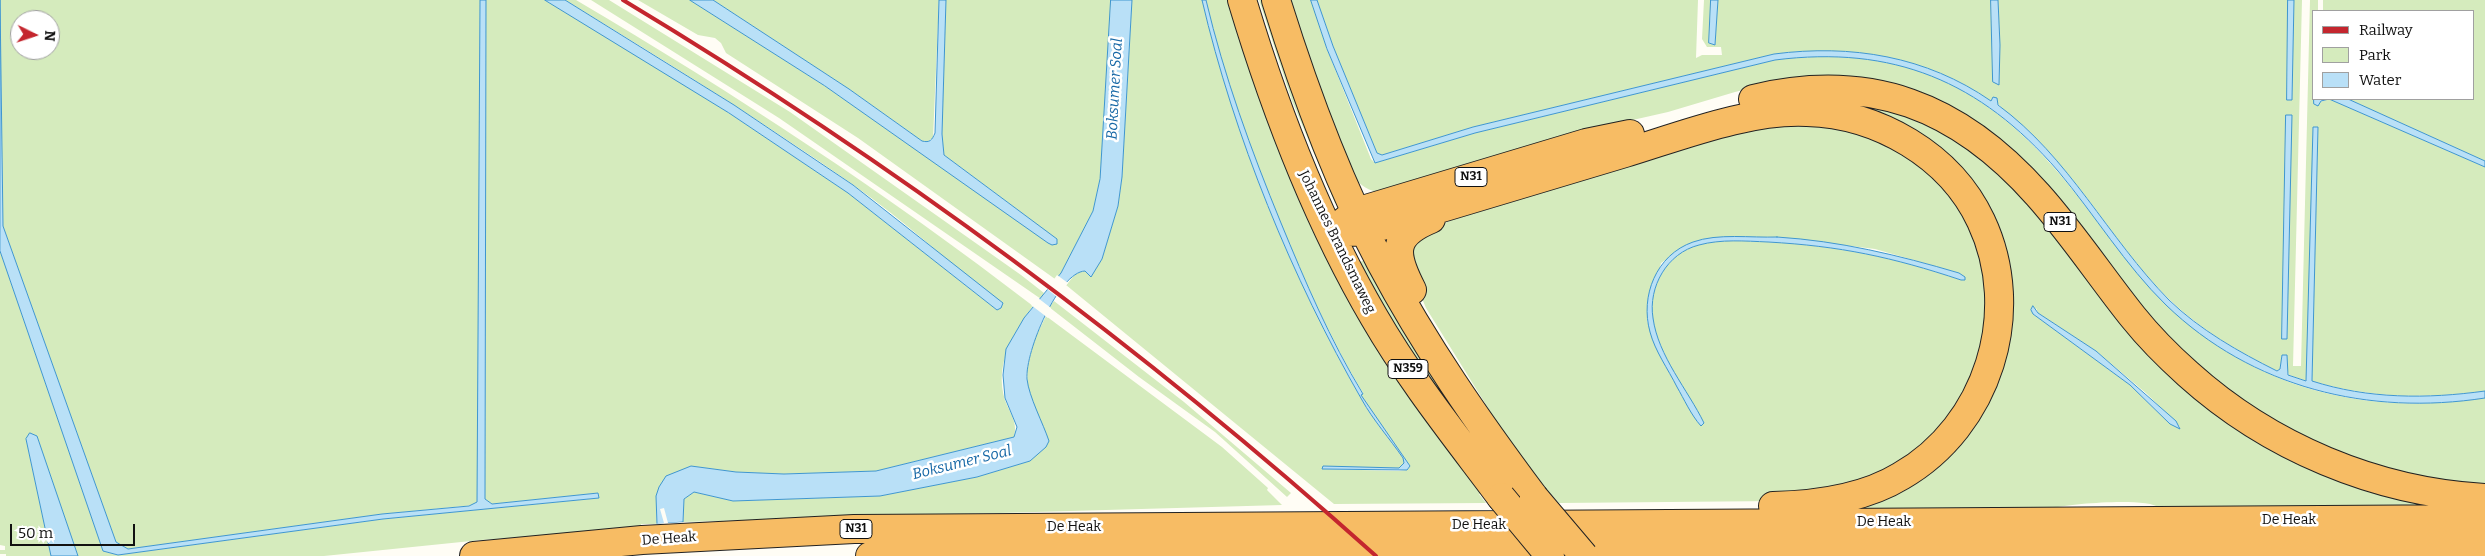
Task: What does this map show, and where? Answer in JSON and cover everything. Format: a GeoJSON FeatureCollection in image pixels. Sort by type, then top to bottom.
{"type":"FeatureCollection","features":[{"type":"Feature","properties":{"kind":"highway","name":"Johannes Brandsmaweg"},"geometry":{"type":"LineString","coordinates":[[1242,0],[1264,72],[1289,140],[1330,233],[1375,319],[1429,400],[1501,497],[1550,556]]}},
{"type":"Feature","properties":{"kind":"highway","name":"N359"},"geometry":{"type":"LineString","coordinates":[[1276,0],[1301,77],[1360,221],[1422,334],[1462,398],[1534,497],[1584,556]]}},
{"type":"Feature","properties":{"kind":"highway","name":"N31"},"geometry":{"type":"LineString","coordinates":[[1360,221],[1586,143],[1611,139],[1774,94],[1832,90],[1871,93],[1900,100],[1931,110],[1958,125],[1983,141],[2012,167],[2039,195],[2134,320],[2188,373],[2221,402],[2303,452],[2351,472],[2436,493],[2485,498]]}},
{"type":"Feature","properties":{"kind":"highway","name":"N31"},"geometry":{"type":"LineString","coordinates":[[1360,221],[1457,204],[1751,116],[1777,112],[1842,115],[1869,122],[1900,136],[1926,153],[1948,174],[1966,198],[1981,221],[1989,247],[1998,292],[1999,326],[1992,357],[1980,392],[1965,418],[1928,458],[1899,478],[1836,499],[1807,504],[1602,510],[1561,524]]}},
{"type":"Feature","properties":{"kind":"highway","name":"N31"},"geometry":{"type":"LineString","coordinates":[[1422,334],[1419,304],[1400,266],[1399,246],[1411,228],[1443,214],[1457,204]]}},
{"type":"Feature","properties":{"kind":"highway"},"geometry":{"type":"LineString","coordinates":[[1330,233],[1360,221]]}},
{"type":"Feature","properties":{"kind":"highway","name":"De Heak"},"geometry":{"type":"LineString","coordinates":[[474,556],[642,540],[854,529],[2485,519]]}},
{"type":"Feature","properties":{"kind":"highway","name":"De Heak"},"geometry":{"type":"LineString","coordinates":[[870,556],[2485,545]]}},
{"type":"Feature","properties":{"kind":"green space"},"geometry":{"type":"Polygon","coordinates":[[[0,0],[480,0],[478,499],[475,505],[382,514],[128,549],[116,542],[3,226],[0,0]]]}},
{"type":"Feature","properties":{"kind":"green space"},"geometry":{"type":"Polygon","coordinates":[[[486,0],[545,0],[634,53],[729,113],[848,193],[997,310],[1001,308],[872,198],[746,113],[565,0],[576,0],[694,71],[866,184],[1033,306],[1012,338],[1007,350],[1002,374],[1005,400],[1015,427],[1014,437],[876,471],[784,474],[736,472],[690,466],[656,496],[657,524],[641,524],[641,529],[481,540],[324,556],[78,556],[37,436],[26,439],[51,556],[6,556],[6,554],[0,554],[0,550],[5,550],[5,546],[0,545],[0,251],[103,551],[118,555],[383,519],[599,498],[598,493],[492,504],[485,499],[486,0]]]}},
{"type":"Feature","properties":{"kind":"green space"},"geometry":{"type":"Polygon","coordinates":[[[591,0],[609,0],[790,112],[1021,275],[1044,293],[1041,299],[779,118],[591,0]]]}},
{"type":"Feature","properties":{"kind":"green space"},"geometry":{"type":"Polygon","coordinates":[[[638,0],[690,0],[825,86],[1052,245],[1030,219],[944,155],[942,134],[946,0],[1111,0],[1100,179],[1093,211],[1061,273],[1055,279],[858,138],[726,53],[721,43],[715,38],[698,35],[638,0]]]}},
{"type":"Feature","properties":{"kind":"green space"},"geometry":{"type":"Polygon","coordinates":[[[713,0],[939,0],[933,138],[927,142],[922,141],[849,89],[713,0]]]}},
{"type":"Feature","properties":{"kind":"green space"},"geometry":{"type":"Polygon","coordinates":[[[1132,0],[1202,0],[1215,52],[1248,155],[1289,256],[1336,353],[1362,400],[1376,422],[1404,458],[1404,463],[1399,468],[1322,469],[1399,471],[1407,470],[1410,466],[1360,395],[1363,393],[1330,332],[1300,269],[1250,143],[1221,58],[1206,0],[1231,0],[1248,59],[1485,494],[1479,494],[1486,503],[1334,504],[1066,285],[1078,273],[1085,271],[1091,276],[1102,259],[1118,206],[1122,177],[1132,0]]]}},
{"type":"Feature","properties":{"kind":"green space"},"geometry":{"type":"Polygon","coordinates":[[[1259,0],[1267,0],[1342,201],[1335,203],[1292,101],[1259,0]]]}},
{"type":"Feature","properties":{"kind":"green space"},"geometry":{"type":"Polygon","coordinates":[[[1287,0],[1311,0],[1327,49],[1371,159],[1375,163],[1475,133],[1775,60],[1818,57],[1858,58],[1896,65],[1932,76],[1965,92],[1997,114],[2028,140],[2067,183],[2140,275],[2226,351],[2256,368],[2286,381],[2318,391],[2351,398],[2384,402],[2418,403],[2485,398],[2485,492],[2410,481],[2264,422],[2146,322],[2058,200],[2022,158],[1992,132],[1956,110],[1784,80],[1668,112],[1562,136],[1502,158],[1379,192],[1361,185],[1349,170],[1287,0]]]}},
{"type":"Feature","properties":{"kind":"green space"},"geometry":{"type":"Polygon","coordinates":[[[1317,0],[1698,0],[1696,58],[1702,55],[1722,55],[1721,47],[1707,47],[1702,39],[1704,0],[1711,0],[1709,43],[1715,45],[1718,0],[1991,0],[1993,81],[1999,84],[1998,0],[2288,0],[2287,99],[2292,100],[2294,0],[2302,0],[2293,366],[2301,366],[2310,0],[2318,0],[2318,10],[2312,10],[2312,100],[2314,100],[2314,104],[2331,100],[2485,167],[2485,391],[2419,396],[2376,394],[2333,387],[2312,381],[2318,127],[2313,127],[2307,381],[2289,375],[2282,355],[2280,369],[2277,371],[2207,331],[2182,311],[2155,285],[2076,183],[2051,154],[2032,134],[2001,107],[1993,97],[1991,101],[1940,73],[1887,57],[1831,51],[1774,54],[1473,127],[1382,155],[1377,153],[1333,46],[1317,0]],[[2291,115],[2286,116],[2282,338],[2287,339],[2291,115]]]}},
{"type":"Feature","properties":{"kind":"green space"},"geometry":{"type":"Polygon","coordinates":[[[2323,0],[2485,0],[2485,161],[2350,100],[2475,100],[2475,10],[2323,10],[2323,0]]]}},
{"type":"Feature","properties":{"kind":"green space"},"geometry":{"type":"Polygon","coordinates":[[[1866,99],[1963,135],[2222,410],[2485,506],[2160,508],[2152,505],[2125,502],[2091,503],[2053,508],[1819,512],[1877,496],[2000,361],[1971,191],[1834,106],[1866,99]],[[2036,308],[2033,314],[2130,385],[2170,424],[2180,427],[2147,394],[2096,351],[2038,313],[2036,308]]]}},
{"type":"Feature","properties":{"kind":"green space"},"geometry":{"type":"Polygon","coordinates":[[[1817,119],[1907,150],[1968,215],[1992,302],[1970,398],[1898,472],[1778,501],[1559,503],[1550,493],[1545,494],[1514,450],[1426,308],[1411,272],[1413,248],[1429,230],[1452,220],[1623,168],[1716,132],[1817,119]],[[1777,237],[1709,238],[1693,242],[1661,263],[1647,321],[1683,397],[1701,426],[1666,358],[1653,319],[1652,307],[1657,284],[1669,263],[1688,249],[1707,243],[1733,241],[1767,242],[1818,246],[1865,254],[1912,265],[1961,280],[1959,273],[1875,249],[1777,237]]]}},
{"type":"Feature","properties":{"kind":"green space"},"geometry":{"type":"Polygon","coordinates":[[[1369,258],[1522,497],[1441,401],[1356,264],[1369,258]]]}},
{"type":"Feature","properties":{"kind":"green space"},"geometry":{"type":"Polygon","coordinates":[[[1054,301],[1184,402],[1291,493],[1287,497],[1215,432],[1139,377],[1049,307],[1054,301]]]}},
{"type":"Feature","properties":{"kind":"green space"},"geometry":{"type":"Polygon","coordinates":[[[1046,316],[1222,447],[1268,488],[1267,490],[1282,505],[683,522],[684,499],[694,492],[733,501],[880,496],[977,477],[1030,461],[1027,369],[1034,340],[1046,316]]]}},
{"type":"Feature","properties":{"kind":"water"},"geometry":{"type":"Polygon","coordinates":[[[0,0],[3,226],[116,542],[128,549],[382,514],[469,506],[477,502],[480,0],[486,0],[485,499],[492,504],[598,493],[599,498],[383,519],[118,555],[103,551],[0,251],[0,0]]]}},
{"type":"Feature","properties":{"kind":"water"},"geometry":{"type":"Polygon","coordinates":[[[545,0],[565,0],[734,105],[853,185],[1003,303],[1001,308],[997,310],[848,193],[729,113],[545,0]]]}},
{"type":"Feature","properties":{"kind":"water"},"geometry":{"type":"Polygon","coordinates":[[[690,0],[713,0],[849,89],[922,141],[927,142],[932,139],[935,133],[939,0],[946,0],[942,134],[944,155],[1057,239],[1057,244],[1052,245],[1048,243],[825,86],[690,0]]]}},
{"type":"Feature","properties":{"kind":"water","name":"Boksumer Soal"},"geometry":{"type":"Polygon","coordinates":[[[1111,0],[1132,0],[1122,177],[1118,206],[1102,259],[1091,277],[1085,271],[1075,275],[1065,284],[1046,315],[1032,350],[1028,366],[1028,386],[1049,441],[1046,447],[1030,461],[977,477],[880,496],[733,501],[694,492],[684,499],[683,522],[657,524],[656,496],[659,487],[666,476],[691,466],[736,472],[784,474],[876,471],[1014,437],[1017,427],[1005,398],[1003,375],[1006,349],[1024,318],[1061,273],[1093,211],[1100,179],[1111,0]]]}},
{"type":"Feature","properties":{"kind":"water"},"geometry":{"type":"Polygon","coordinates":[[[1202,0],[1206,0],[1221,57],[1249,140],[1299,267],[1329,331],[1363,394],[1361,395],[1410,466],[1407,470],[1322,469],[1323,466],[1399,468],[1404,463],[1403,458],[1362,400],[1336,353],[1289,256],[1248,155],[1215,52],[1202,0]]]}},
{"type":"Feature","properties":{"kind":"water"},"geometry":{"type":"Polygon","coordinates":[[[1311,0],[1317,0],[1333,46],[1377,153],[1382,155],[1473,127],[1774,54],[1803,51],[1859,53],[1887,57],[1940,73],[1991,101],[1993,97],[1997,98],[1998,105],[2023,126],[2067,173],[2147,276],[2181,311],[2220,340],[2277,371],[2280,369],[2282,355],[2287,355],[2288,375],[2306,381],[2313,127],[2318,127],[2312,381],[2354,391],[2398,396],[2463,394],[2485,391],[2485,398],[2442,403],[2398,403],[2356,398],[2314,389],[2274,376],[2236,357],[2200,334],[2151,290],[2058,171],[2028,140],[1997,114],[1965,92],[1932,76],[1896,65],[1858,58],[1818,57],[1775,60],[1475,133],[1375,163],[1327,49],[1311,0]]]}},
{"type":"Feature","properties":{"kind":"water"},"geometry":{"type":"Polygon","coordinates":[[[1711,0],[1718,0],[1715,45],[1709,43],[1711,0]]]}},
{"type":"Feature","properties":{"kind":"water"},"geometry":{"type":"Polygon","coordinates":[[[1991,0],[1998,0],[1999,85],[1993,82],[1991,0]]]}},
{"type":"Feature","properties":{"kind":"water"},"geometry":{"type":"Polygon","coordinates":[[[2288,0],[2294,0],[2292,100],[2287,100],[2288,0]]]}},
{"type":"Feature","properties":{"kind":"water"},"geometry":{"type":"Polygon","coordinates":[[[2314,100],[2325,100],[2321,101],[2318,106],[2314,104],[2314,100]]]}},
{"type":"Feature","properties":{"kind":"water"},"geometry":{"type":"Polygon","coordinates":[[[2331,100],[2350,100],[2485,161],[2485,167],[2331,100]]]}},
{"type":"Feature","properties":{"kind":"water"},"geometry":{"type":"Polygon","coordinates":[[[2286,115],[2292,115],[2287,339],[2282,339],[2286,115]]]}},
{"type":"Feature","properties":{"kind":"water"},"geometry":{"type":"Polygon","coordinates":[[[1724,237],[1777,237],[1846,245],[1914,260],[1959,273],[1965,277],[1965,280],[1889,259],[1819,246],[1733,241],[1707,243],[1688,249],[1669,263],[1662,273],[1657,283],[1652,306],[1656,332],[1661,346],[1704,423],[1701,426],[1688,407],[1652,339],[1647,318],[1647,305],[1649,291],[1654,278],[1669,256],[1693,242],[1724,237]]]}},
{"type":"Feature","properties":{"kind":"water"},"geometry":{"type":"Polygon","coordinates":[[[2033,306],[2038,313],[2096,351],[2176,421],[2180,429],[2170,424],[2130,385],[2033,314],[2031,310],[2033,306]]]}},
{"type":"Feature","properties":{"kind":"water"},"geometry":{"type":"Polygon","coordinates":[[[30,433],[37,436],[78,556],[51,556],[26,439],[30,433]]]}},
{"type":"Feature","properties":{"kind":"pier"},"geometry":{"type":"Polygon","coordinates":[[[1057,275],[1068,283],[1057,297],[1047,289],[1057,275]]]}},
{"type":"Feature","properties":{"kind":"pier"},"geometry":{"type":"Polygon","coordinates":[[[1038,298],[1051,308],[1048,318],[1031,305],[1038,298]]]}},
{"type":"Feature","properties":{"kind":"pier"},"geometry":{"type":"Polygon","coordinates":[[[664,508],[668,523],[686,522],[688,556],[666,556],[664,532],[654,524],[664,523],[660,509],[664,508]]]}},
{"type":"Feature","properties":{"kind":"railway"},"geometry":{"type":"LineString","coordinates":[[623,0],[821,125],[1013,260],[1198,404],[1376,556]]}}]}
